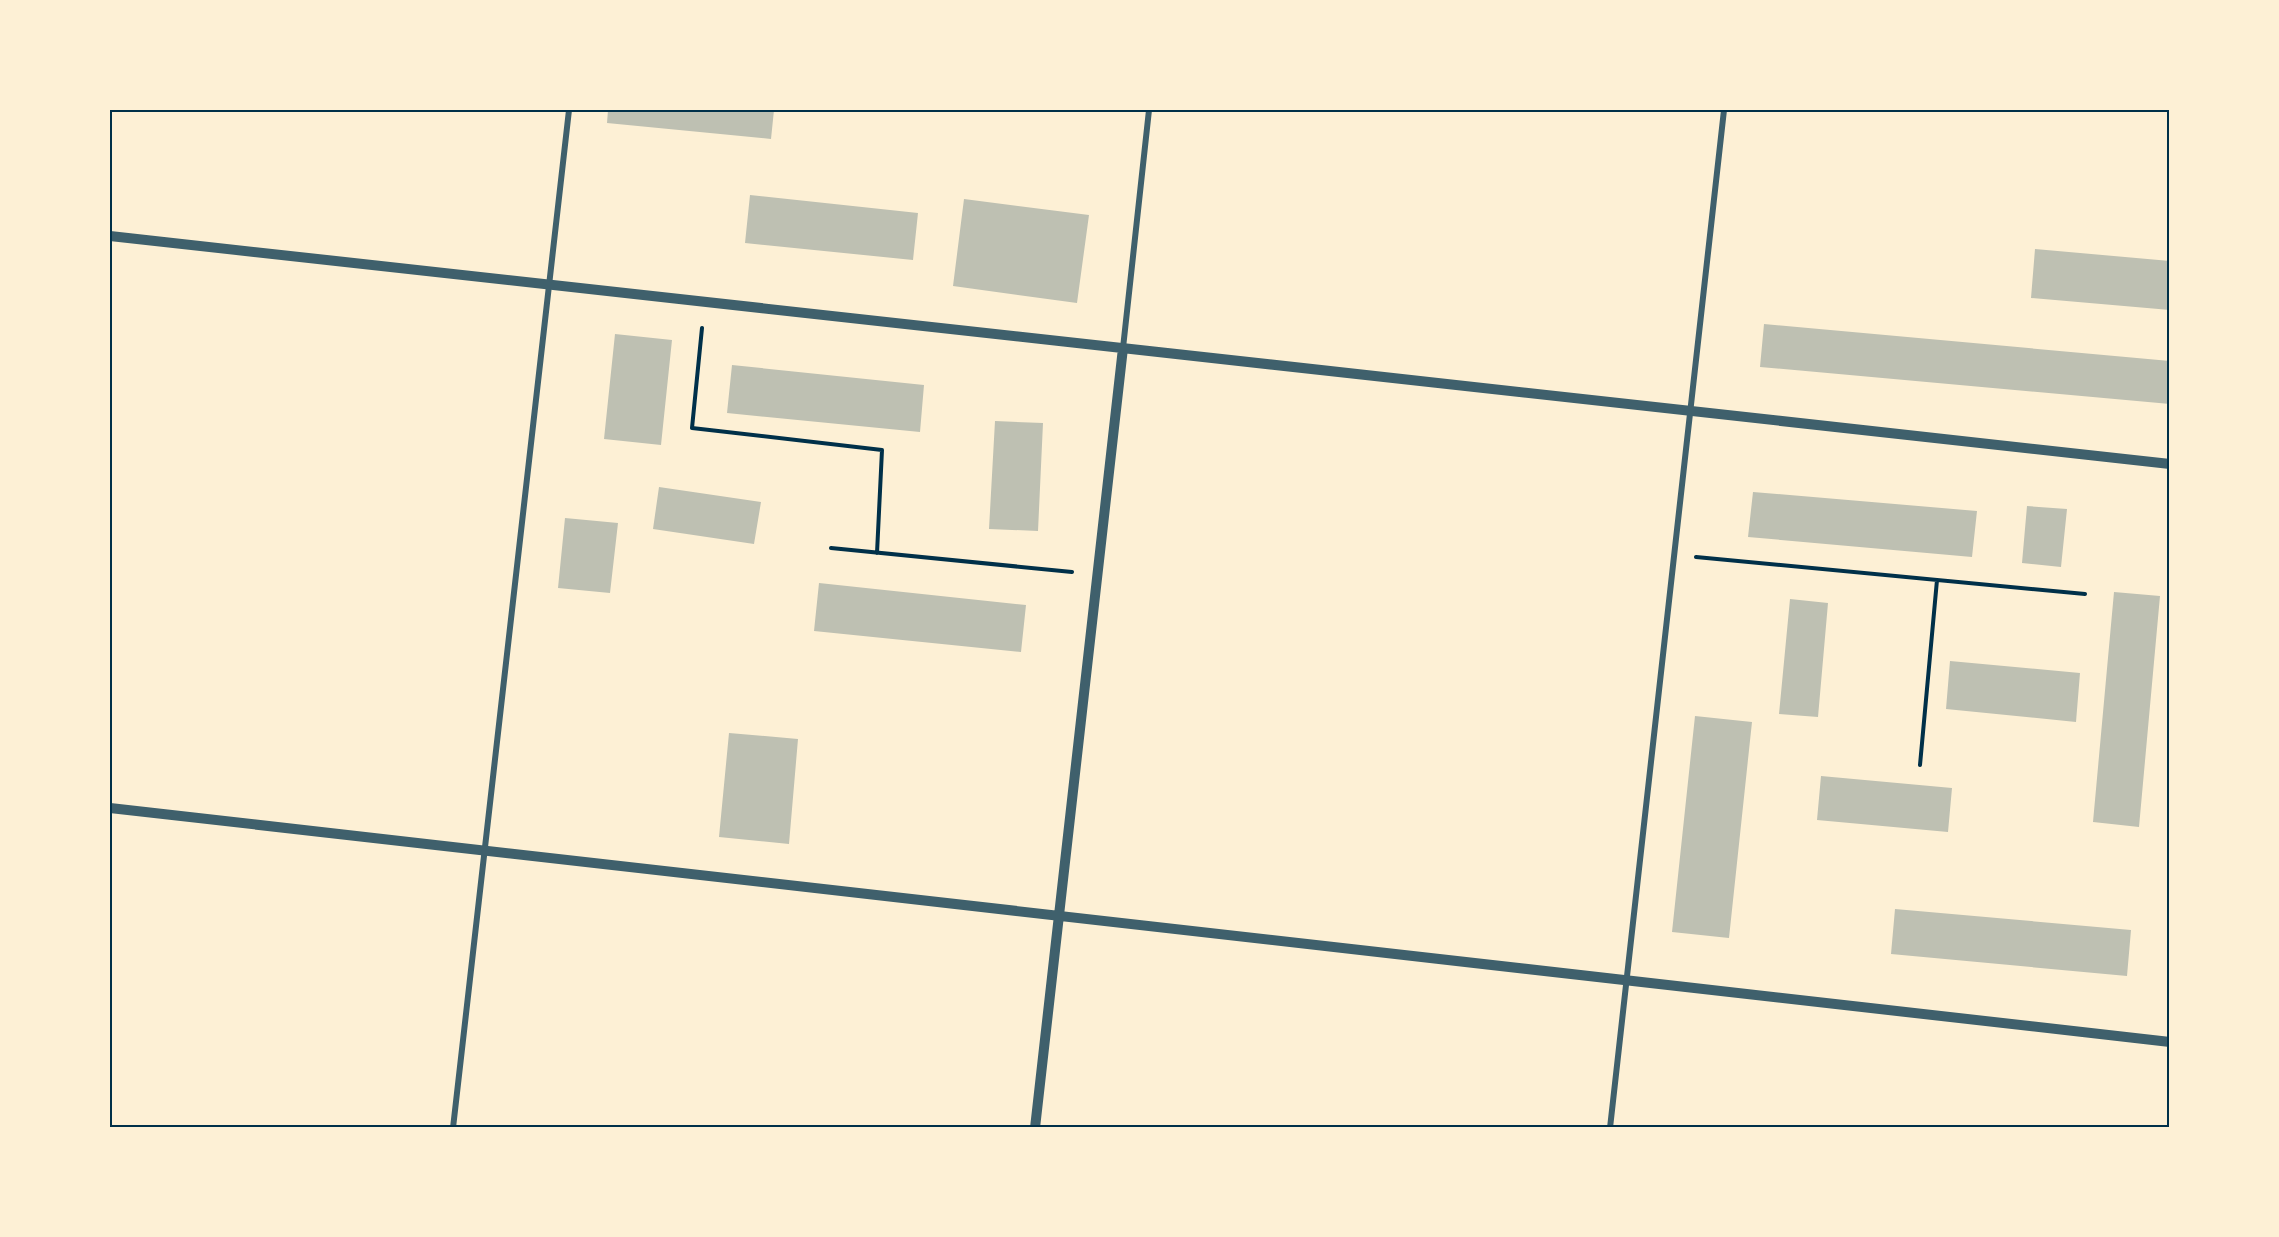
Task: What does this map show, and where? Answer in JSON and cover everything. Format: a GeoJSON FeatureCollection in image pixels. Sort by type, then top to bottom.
{"type":"FeatureCollection","features":[{"type":"Feature","properties":{"kind":"street"},"geometry":{"type":"LineString","coordinates":[[453,1128],[569,110]]}},
{"type":"Feature","properties":{"kind":"street"},"geometry":{"type":"LineString","coordinates":[[1035,1128],[1149,110]]}},
{"type":"Feature","properties":{"kind":"street"},"geometry":{"type":"LineString","coordinates":[[1610,1128],[1724,110]]}},
{"type":"Feature","properties":{"kind":"street"},"geometry":{"type":"LineString","coordinates":[[110,236],[2169,464]]}},
{"type":"Feature","properties":{"kind":"street"},"geometry":{"type":"LineString","coordinates":[[110,808],[2169,1042]]}},
{"type":"Feature","properties":{"kind":"path"},"geometry":{"type":"LineString","coordinates":[[704,302],[692,428],[882,450],[877,553]]}},
{"type":"Feature","properties":{"kind":"path"},"geometry":{"type":"LineString","coordinates":[[831,548],[1097,575]]}},
{"type":"Feature","properties":{"kind":"path"},"geometry":{"type":"LineString","coordinates":[[1674,555],[2085,594]]}},
{"type":"Feature","properties":{"kind":"path"},"geometry":{"type":"LineString","coordinates":[[1920,765],[1937,580]]}},
{"type":"Feature","properties":{"kind":"building"},"geometry":{"type":"Polygon","coordinates":[[[608,110],[774,110],[771,139],[607,123],[608,110]]]}},
{"type":"Feature","properties":{"kind":"building"},"geometry":{"type":"Polygon","coordinates":[[[750,195],[918,213],[913,260],[745,243],[750,195]]]}},
{"type":"Feature","properties":{"kind":"building"},"geometry":{"type":"Polygon","coordinates":[[[964,199],[1089,215],[1077,303],[953,286],[964,199]]]}},
{"type":"Feature","properties":{"kind":"building"},"geometry":{"type":"Polygon","coordinates":[[[2035,249],[2170,261],[2170,310],[2031,298],[2035,249]]]}},
{"type":"Feature","properties":{"kind":"building"},"geometry":{"type":"Polygon","coordinates":[[[1764,324],[2170,361],[2170,404],[1760,367],[1764,324]]]}},
{"type":"Feature","properties":{"kind":"building"},"geometry":{"type":"Polygon","coordinates":[[[615,334],[672,340],[661,445],[604,439],[615,334]]]}},
{"type":"Feature","properties":{"kind":"building"},"geometry":{"type":"Polygon","coordinates":[[[732,365],[924,385],[920,432],[727,413],[732,365]]]}},
{"type":"Feature","properties":{"kind":"building"},"geometry":{"type":"Polygon","coordinates":[[[995,421],[1043,423],[1038,531],[989,529],[995,421]]]}},
{"type":"Feature","properties":{"kind":"building"},"geometry":{"type":"Polygon","coordinates":[[[659,487],[761,502],[754,544],[653,529],[659,487]]]}},
{"type":"Feature","properties":{"kind":"building"},"geometry":{"type":"Polygon","coordinates":[[[1753,492],[1977,511],[1972,557],[1748,537],[1753,492]]]}},
{"type":"Feature","properties":{"kind":"building"},"geometry":{"type":"Polygon","coordinates":[[[2027,506],[2067,509],[2061,567],[2022,563],[2027,506]]]}},
{"type":"Feature","properties":{"kind":"building"},"geometry":{"type":"Polygon","coordinates":[[[565,518],[618,523],[610,593],[558,588],[565,518]]]}},
{"type":"Feature","properties":{"kind":"building"},"geometry":{"type":"Polygon","coordinates":[[[819,583],[1026,605],[1021,652],[814,631],[819,583]]]}},
{"type":"Feature","properties":{"kind":"building"},"geometry":{"type":"Polygon","coordinates":[[[2114,592],[2160,596],[2139,827],[2093,822],[2114,592]]]}},
{"type":"Feature","properties":{"kind":"building"},"geometry":{"type":"Polygon","coordinates":[[[1790,599],[1828,603],[1818,717],[1779,714],[1790,599]]]}},
{"type":"Feature","properties":{"kind":"building"},"geometry":{"type":"Polygon","coordinates":[[[1950,661],[2080,673],[2076,722],[1946,709],[1950,661]]]}},
{"type":"Feature","properties":{"kind":"building"},"geometry":{"type":"Polygon","coordinates":[[[1695,716],[1752,722],[1729,938],[1672,932],[1695,716]]]}},
{"type":"Feature","properties":{"kind":"building"},"geometry":{"type":"Polygon","coordinates":[[[729,733],[798,739],[789,844],[719,837],[729,733]]]}},
{"type":"Feature","properties":{"kind":"building"},"geometry":{"type":"Polygon","coordinates":[[[1821,776],[1952,788],[1948,832],[1817,820],[1821,776]]]}},
{"type":"Feature","properties":{"kind":"building"},"geometry":{"type":"Polygon","coordinates":[[[1895,909],[2131,930],[2127,976],[1891,954],[1895,909]]]}}]}
